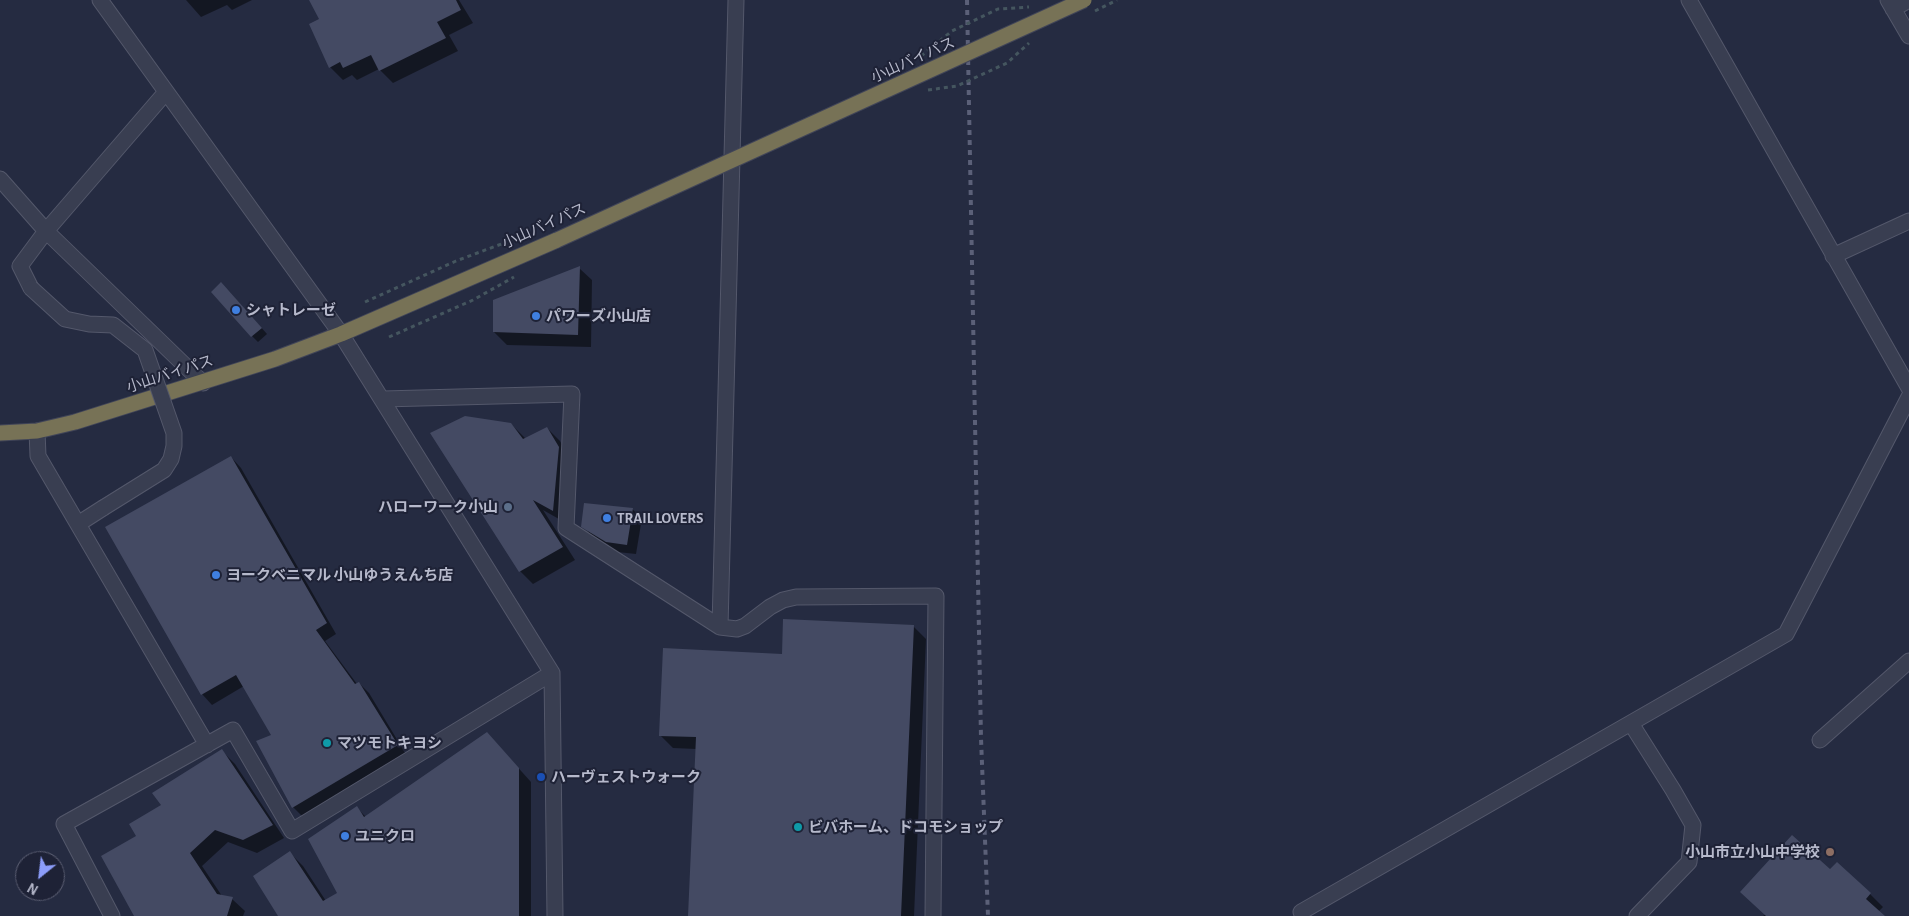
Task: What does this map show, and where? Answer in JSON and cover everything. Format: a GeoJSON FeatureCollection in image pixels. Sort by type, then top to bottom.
{"type":"FeatureCollection","features":[{"type":"Feature","properties":{"kind":"highway","name":"小山バイパス"},"geometry":{"type":"LineString","coordinates":[[0,433],[37,431],[113,411],[203,383],[341,334],[557,240],[1084,0]]}},
{"type":"Feature","properties":{"kind":"street"},"geometry":{"type":"LineString","coordinates":[[100,0],[341,334],[552,673],[555,916]]}},
{"type":"Feature","properties":{"kind":"street"},"geometry":{"type":"LineString","coordinates":[[720,627],[736,0]]}},
{"type":"Feature","properties":{"kind":"street"},"geometry":{"type":"LineString","coordinates":[[1689,0],[1909,388]]}},
{"type":"Feature","properties":{"kind":"street"},"geometry":{"type":"LineString","coordinates":[[1909,0],[1891,5],[1909,36]]}},
{"type":"Feature","properties":{"kind":"street"},"geometry":{"type":"LineString","coordinates":[[78,524],[164,470],[173,452],[174,432],[145,350],[113,325],[89,324],[65,319],[31,288],[20,266],[46,231],[166,92]]}},
{"type":"Feature","properties":{"kind":"street"},"geometry":{"type":"LineString","coordinates":[[0,179],[46,231],[203,383]]}},
{"type":"Feature","properties":{"kind":"street"},"geometry":{"type":"LineString","coordinates":[[1833,256],[1909,221]]}},
{"type":"Feature","properties":{"kind":"street"},"geometry":{"type":"LineString","coordinates":[[383,399],[572,394],[566,528],[720,627],[737,629],[745,626],[770,607],[783,600],[796,598],[936,596],[933,916]]}},
{"type":"Feature","properties":{"kind":"street"},"geometry":{"type":"LineString","coordinates":[[1301,912],[1632,725],[1786,634],[1909,397]]}},
{"type":"Feature","properties":{"kind":"street"},"geometry":{"type":"LineString","coordinates":[[37,431],[38,456],[207,745]]}},
{"type":"Feature","properties":{"kind":"street"},"geometry":{"type":"LineString","coordinates":[[1820,740],[1909,661]]}},
{"type":"Feature","properties":{"kind":"street"},"geometry":{"type":"LineString","coordinates":[[112,916],[64,824],[233,730],[292,831],[552,673]]}},
{"type":"Feature","properties":{"kind":"street"},"geometry":{"type":"LineString","coordinates":[[1632,725],[1674,790],[1693,825],[1689,862],[1637,916]]}},
{"type":"Feature","properties":{"kind":"path"},"geometry":{"type":"LineString","coordinates":[[365,302],[456,261],[535,231]]}},
{"type":"Feature","properties":{"kind":"path"},"geometry":{"type":"LineString","coordinates":[[389,337],[473,300],[521,273]]}},
{"type":"Feature","properties":{"kind":"building"},"geometry":{"type":"Polygon","coordinates":[[[309,0],[456,0],[461,10],[437,22],[446,38],[379,71],[371,55],[343,68],[340,62],[329,68],[309,24],[319,19],[309,0]]]}},
{"type":"Feature","properties":{"kind":"building","name":"パワーズ小山店"},"geometry":{"type":"Polygon","coordinates":[[[580,266],[578,335],[493,332],[493,300],[580,266]]]}},
{"type":"Feature","properties":{"kind":"building","name":"シャトレーゼ"},"geometry":{"type":"Polygon","coordinates":[[[221,282],[262,328],[251,337],[211,292],[221,282]]]}},
{"type":"Feature","properties":{"kind":"building"},"geometry":{"type":"Polygon","coordinates":[[[465,416],[511,423],[523,439],[547,427],[559,447],[553,511],[533,500],[563,547],[519,572],[430,433],[465,416]]]}},
{"type":"Feature","properties":{"kind":"building","name":"ヨークベニマル 小山ゆうえんち店"},"geometry":{"type":"Polygon","coordinates":[[[231,456],[327,623],[316,630],[355,684],[359,682],[398,745],[292,808],[256,741],[271,735],[236,675],[201,695],[105,527],[231,456]]]}},
{"type":"Feature","properties":{"kind":"building","name":"TRAIL LOVERS"},"geometry":{"type":"Polygon","coordinates":[[[584,503],[633,508],[627,545],[606,542],[581,527],[584,503]]]}},
{"type":"Feature","properties":{"kind":"building","name":"ビバホーム、ドコモショップ"},"geometry":{"type":"Polygon","coordinates":[[[783,619],[914,625],[901,916],[688,916],[696,737],[659,736],[663,648],[782,654],[783,619]]]}},
{"type":"Feature","properties":{"kind":"building"},"geometry":{"type":"Polygon","coordinates":[[[487,732],[519,768],[519,916],[278,916],[253,876],[290,851],[323,901],[337,893],[308,839],[357,806],[364,817],[487,732]]]}},
{"type":"Feature","properties":{"kind":"building"},"geometry":{"type":"Polygon","coordinates":[[[222,749],[273,825],[243,840],[215,830],[190,853],[217,894],[233,897],[227,916],[134,916],[101,856],[136,836],[129,824],[161,805],[152,793],[222,749]]]}},
{"type":"Feature","properties":{"kind":"building"},"geometry":{"type":"Polygon","coordinates":[[[1792,835],[1830,869],[1837,862],[1871,893],[1866,899],[1885,916],[1766,916],[1740,892],[1792,835]]]}},
{"type":"Feature","properties":{"kind":"railway"},"geometry":{"type":"LineString","coordinates":[[967,0],[981,738],[988,916]]}},
{"type":"Feature","properties":{"kind":"place","name":"シャトレーゼ"},"geometry":{"type":"Point","coordinates":[236,310]}},
{"type":"Feature","properties":{"kind":"place","name":"パワーズ小山店"},"geometry":{"type":"Point","coordinates":[536,316]}},
{"type":"Feature","properties":{"kind":"place","name":"ハローワーク小山"},"geometry":{"type":"Point","coordinates":[508,507]}},
{"type":"Feature","properties":{"kind":"place","name":"TRAIL LOVERS"},"geometry":{"type":"Point","coordinates":[607,518]}},
{"type":"Feature","properties":{"kind":"place","name":"ヨークベニマル 小山ゆうえんち店"},"geometry":{"type":"Point","coordinates":[216,575]}},
{"type":"Feature","properties":{"kind":"place","name":"マツモトキヨシ"},"geometry":{"type":"Point","coordinates":[327,743]}},
{"type":"Feature","properties":{"kind":"place","name":"ハーヴェストウォーク"},"geometry":{"type":"Point","coordinates":[541,777]}},
{"type":"Feature","properties":{"kind":"place","name":"ビバホーム、ドコモショップ"},"geometry":{"type":"Point","coordinates":[798,827]}},
{"type":"Feature","properties":{"kind":"place","name":"ユニクロ"},"geometry":{"type":"Point","coordinates":[345,836]}},
{"type":"Feature","properties":{"kind":"place","name":"小山市立小山中学校"},"geometry":{"type":"Point","coordinates":[1830,852]}}]}
